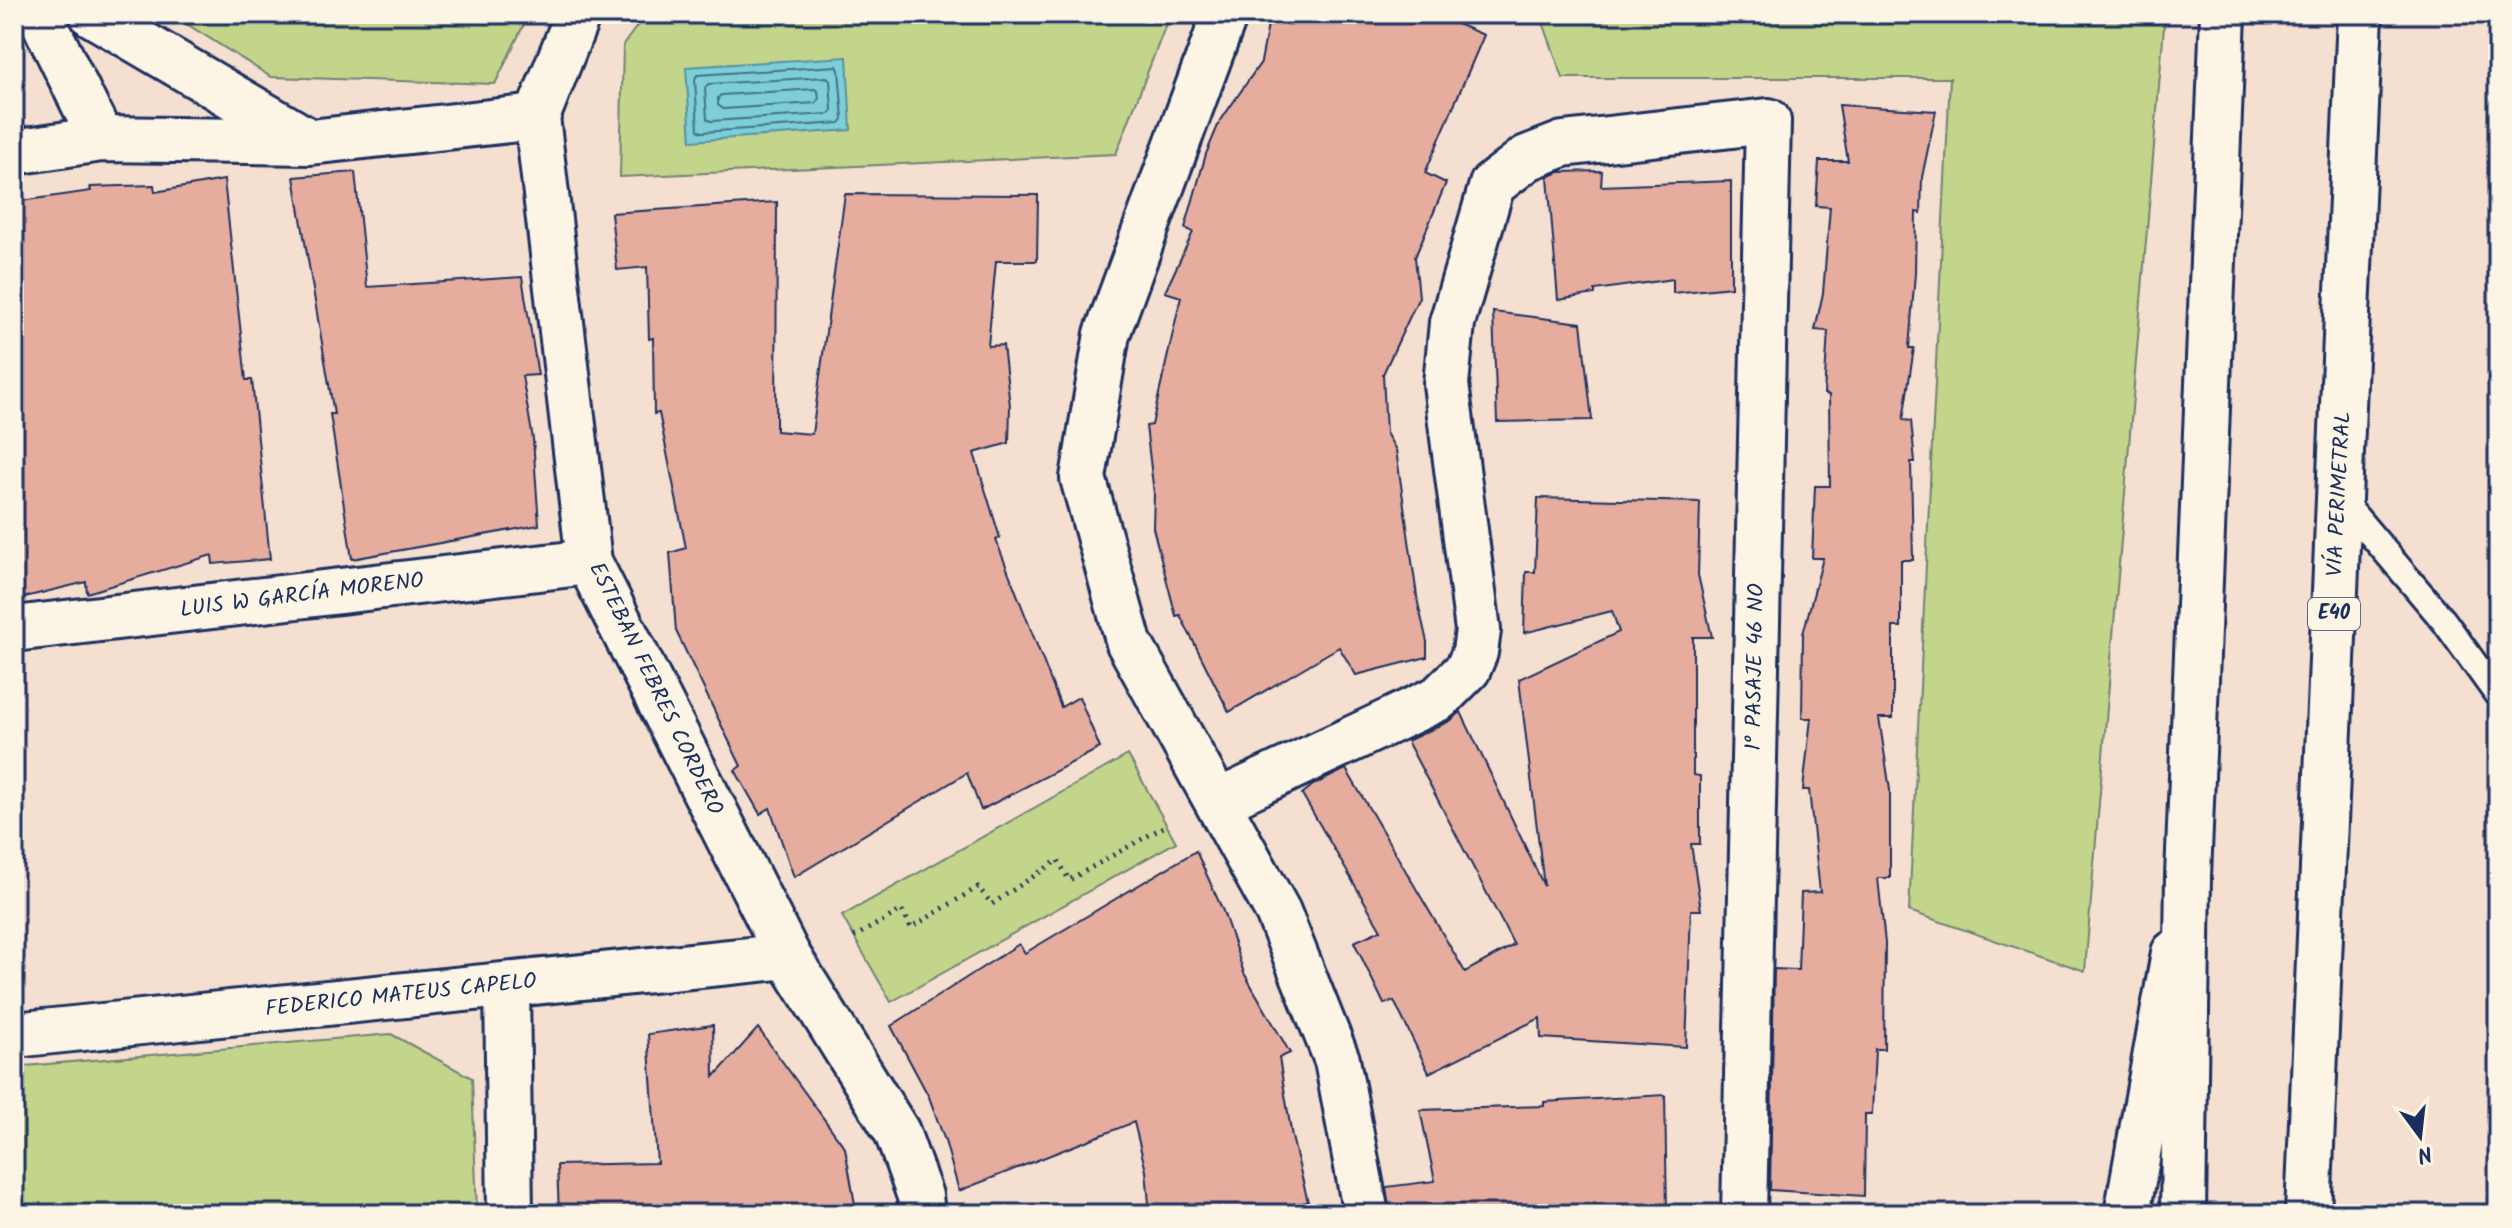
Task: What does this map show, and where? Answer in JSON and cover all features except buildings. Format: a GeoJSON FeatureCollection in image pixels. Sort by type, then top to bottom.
{"type":"FeatureCollection","features":[{"type":"Feature","properties":{"kind":"main road"},"geometry":{"type":"LineString","coordinates":[[40,14],[101,139]]}},
{"type":"Feature","properties":{"kind":"main road"},"geometry":{"type":"LineString","coordinates":[[92,14],[310,142]]}},
{"type":"Feature","properties":{"kind":"main road"},"geometry":{"type":"LineString","coordinates":[[14,152],[101,139],[310,142],[537,117],[578,14]]}},
{"type":"Feature","properties":{"kind":"main road"},"geometry":{"type":"LineString","coordinates":[[1225,14],[1107,334],[1083,478],[1129,643],[1278,912],[1337,1060],[1366,1214]]}},
{"type":"Feature","properties":{"kind":"main road"},"geometry":{"type":"LineString","coordinates":[[2183,1214],[2188,876],[2223,14]]}},
{"type":"Feature","properties":{"kind":"main road","name":"VÍA PERIMETRAL"},"geometry":{"type":"LineString","coordinates":[[2308,1214],[2360,14]]}},
{"type":"Feature","properties":{"kind":"main road","name":"ESTEBAN FEBRES CORDERO"},"geometry":{"type":"LineString","coordinates":[[537,117],[589,562],[788,956],[897,1132],[920,1196],[922,1214]]}},
{"type":"Feature","properties":{"kind":"main road","name":"1° PASAJE 46 NO"},"geometry":{"type":"LineString","coordinates":[[1218,802],[1439,698],[1472,661],[1478,630],[1446,384],[1452,323],[1492,185],[1527,158],[1563,144],[1768,121],[1744,1214]]}},
{"type":"Feature","properties":{"kind":"main road","name":"LUIS W GARCÍA MORENO"},"geometry":{"type":"LineString","coordinates":[[14,629],[589,562]]}},
{"type":"Feature","properties":{"kind":"main road"},"geometry":{"type":"LineString","coordinates":[[2127,1214],[2188,876]]}},
{"type":"Feature","properties":{"kind":"main road","name":"FEDERICO MATEUS CAPELO"},"geometry":{"type":"LineString","coordinates":[[14,1035],[788,956]]}},
{"type":"Feature","properties":{"kind":"main road"},"geometry":{"type":"LineString","coordinates":[[507,985],[510,1214]]}},
{"type":"Feature","properties":{"kind":"lane"},"geometry":{"type":"LineString","coordinates":[[2340,497],[2444,621],[2498,696]]}},
{"type":"Feature","properties":{"kind":"path"},"geometry":{"type":"LineString","coordinates":[[854,937],[902,910],[911,928],[978,887],[992,904],[1058,860],[1069,880],[1167,825]]}},
{"type":"Feature","properties":{"kind":"green space"},"geometry":{"type":"Polygon","coordinates":[[[171,14],[529,14],[495,84],[271,77],[171,14]]]}},
{"type":"Feature","properties":{"kind":"green space"},"geometry":{"type":"Polygon","coordinates":[[[646,14],[1170,14],[1116,154],[620,177],[623,45],[646,14]]]}},
{"type":"Feature","properties":{"kind":"green space"},"geometry":{"type":"Polygon","coordinates":[[[1540,14],[2165,14],[2085,971],[1909,911],[1950,78],[1563,78],[1540,14]]]}},
{"type":"Feature","properties":{"kind":"green space"},"geometry":{"type":"Polygon","coordinates":[[[1128,755],[1176,842],[891,1002],[842,916],[1128,755]]]}},
{"type":"Feature","properties":{"kind":"green space"},"geometry":{"type":"Polygon","coordinates":[[[391,1034],[472,1078],[477,1214],[14,1214],[14,1067],[391,1034]]]}},
{"type":"Feature","properties":{"kind":"water"},"geometry":{"type":"Polygon","coordinates":[[[847,57],[851,130],[691,141],[686,67],[847,57]]]}}]}
